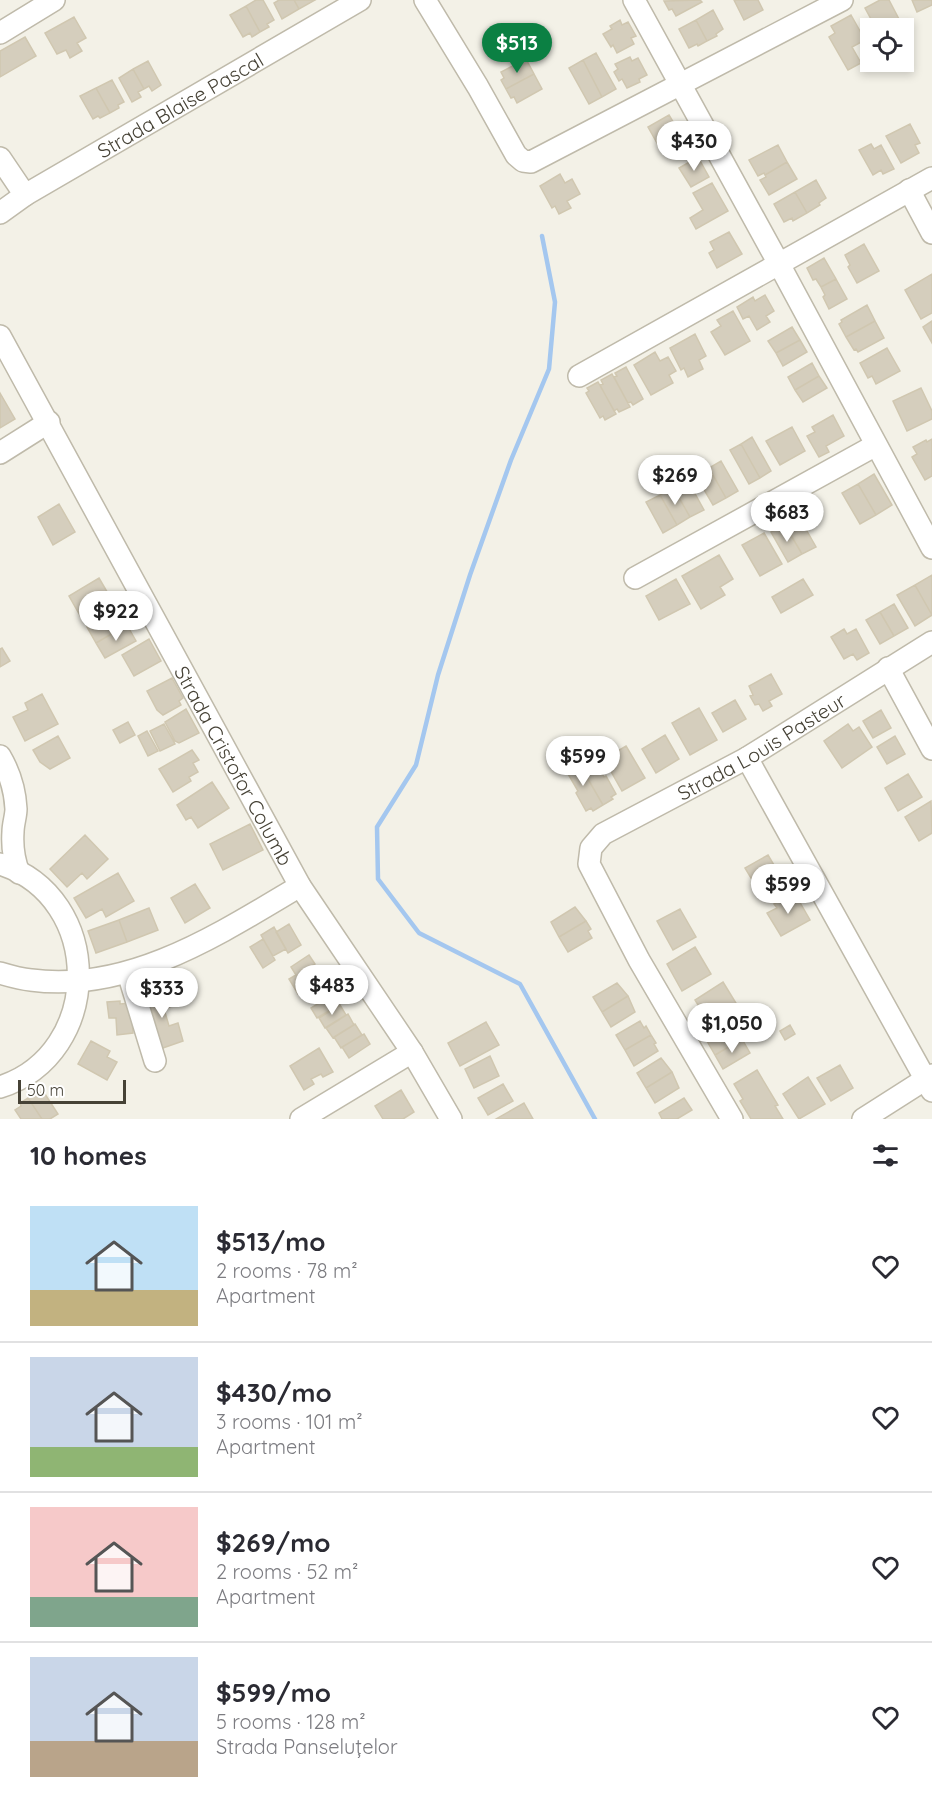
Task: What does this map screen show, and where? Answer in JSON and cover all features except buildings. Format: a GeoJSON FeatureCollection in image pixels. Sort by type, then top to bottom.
{"type":"FeatureCollection","features":[{"type":"Feature","properties":{"kind":"street"},"geometry":{"type":"LineString","coordinates":[[0,33],[54,0]]}},
{"type":"Feature","properties":{"kind":"street","name":"Strada Blaise Pascal"},"geometry":{"type":"LineString","coordinates":[[0,213],[25,195],[360,0]]}},
{"type":"Feature","properties":{"kind":"street"},"geometry":{"type":"LineString","coordinates":[[425,0],[516,155],[523,161],[531,162],[842,0]]}},
{"type":"Feature","properties":{"kind":"street"},"geometry":{"type":"LineString","coordinates":[[634,0],[932,548]]}},
{"type":"Feature","properties":{"kind":"street"},"geometry":{"type":"LineString","coordinates":[[0,158],[25,195]]}},
{"type":"Feature","properties":{"kind":"street"},"geometry":{"type":"LineString","coordinates":[[579,376],[932,178]]}},
{"type":"Feature","properties":{"kind":"street"},"geometry":{"type":"LineString","coordinates":[[909,190],[932,233]]}},
{"type":"Feature","properties":{"kind":"street","name":"Strada Cristofor Columb"},"geometry":{"type":"LineString","coordinates":[[0,336],[300,886],[412,1052],[451,1119]]}},
{"type":"Feature","properties":{"kind":"street"},"geometry":{"type":"LineString","coordinates":[[0,453],[48,423]]}},
{"type":"Feature","properties":{"kind":"street"},"geometry":{"type":"LineString","coordinates":[[635,578],[876,445]]}},
{"type":"Feature","properties":{"kind":"street","name":"Strada Louis Pasteur"},"geometry":{"type":"LineString","coordinates":[[732,1119],[622,928],[589,864],[591,848],[603,834],[747,758],[932,642]]}},
{"type":"Feature","properties":{"kind":"street"},"geometry":{"type":"LineString","coordinates":[[888,668],[932,749]]}},
{"type":"Feature","properties":{"kind":"street"},"geometry":{"type":"LineString","coordinates":[[0,756],[11,775],[16,810],[13,833],[14,859],[10,869],[37,885],[53,901],[65,919],[74,939],[79,960],[80,982],[73,1014],[59,1043],[28,1074],[0,1087]]}},
{"type":"Feature","properties":{"kind":"street"},"geometry":{"type":"LineString","coordinates":[[747,758],[930,1082],[862,1119]]}},
{"type":"Feature","properties":{"kind":"street"},"geometry":{"type":"LineString","coordinates":[[0,973],[31,980],[80,982],[128,973],[176,954],[229,928],[300,886]]}},
{"type":"Feature","properties":{"kind":"street"},"geometry":{"type":"LineString","coordinates":[[128,973],[156,1061]]}},
{"type":"Feature","properties":{"kind":"street"},"geometry":{"type":"LineString","coordinates":[[301,1119],[412,1052]]}},
{"type":"Feature","properties":{"kind":"waterway"},"geometry":{"type":"LineString","coordinates":[[542,236],[555,302],[549,369],[511,460],[470,575],[438,675],[416,765],[377,827],[378,879],[419,933],[520,984],[595,1119]]}}]}
